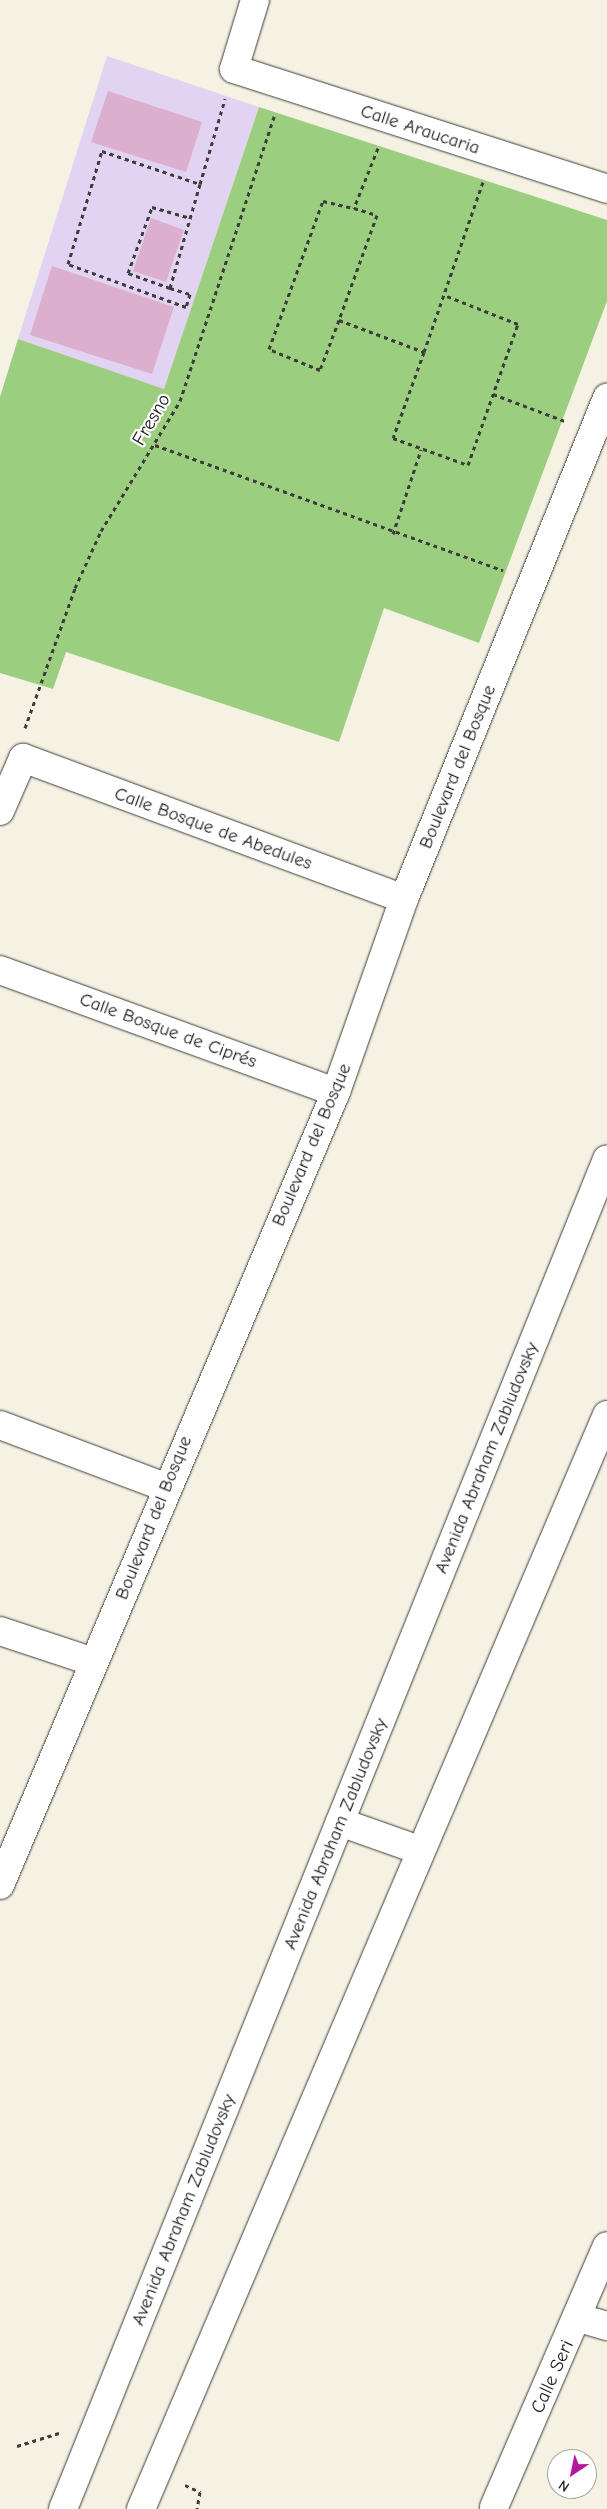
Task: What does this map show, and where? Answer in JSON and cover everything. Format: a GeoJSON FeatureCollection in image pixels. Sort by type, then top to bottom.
{"type":"FeatureCollection","features":[{"type":"Feature","properties":{"kind":"street"},"geometry":{"type":"LineString","coordinates":[[234,69],[255,0]]}},
{"type":"Feature","properties":{"kind":"street","name":"Calle Araucaria"},"geometry":{"type":"LineString","coordinates":[[234,69],[607,189]]}},
{"type":"Feature","properties":{"kind":"street","name":"Boulevard del Bosque"},"geometry":{"type":"LineString","coordinates":[[2,1875],[94,1662],[165,1487],[336,1092],[404,899],[596,432],[607,398]]}},
{"type":"Feature","properties":{"kind":"street"},"geometry":{"type":"LineString","coordinates":[[0,811],[23,758]]}},
{"type":"Feature","properties":{"kind":"street","name":"Calle Bosque de Abedules"},"geometry":{"type":"LineString","coordinates":[[23,758],[404,899]]}},
{"type":"Feature","properties":{"kind":"street","name":"Calle Bosque de Ciprés"},"geometry":{"type":"LineString","coordinates":[[0,970],[336,1092]]}},
{"type":"Feature","properties":{"kind":"street","name":"Avenida Abraham Zabludovsky"},"geometry":{"type":"LineString","coordinates":[[63,2509],[607,1159]]}},
{"type":"Feature","properties":{"kind":"street"},"geometry":{"type":"LineString","coordinates":[[141,2509],[419,1850],[607,1415]]}},
{"type":"Feature","properties":{"kind":"street"},"geometry":{"type":"LineString","coordinates":[[0,1425],[165,1487]]}},
{"type":"Feature","properties":{"kind":"street"},"geometry":{"type":"LineString","coordinates":[[0,1631],[94,1662]]}},
{"type":"Feature","properties":{"kind":"street"},"geometry":{"type":"LineString","coordinates":[[340,1822],[419,1850]]}},
{"type":"Feature","properties":{"kind":"street","name":"Calle Seri"},"geometry":{"type":"LineString","coordinates":[[494,2507],[580,2318],[607,2246]]}},
{"type":"Feature","properties":{"kind":"street"},"geometry":{"type":"LineString","coordinates":[[580,2318],[607,2326]]}},
{"type":"Feature","properties":{"kind":"path"},"geometry":{"type":"LineString","coordinates":[[170,288],[234,69]]}},
{"type":"Feature","properties":{"kind":"path","name":"Fresno"},"geometry":{"type":"LineString","coordinates":[[23,758],[23,734],[74,588],[101,530],[155,445],[180,401],[284,85]]}},
{"type":"Feature","properties":{"kind":"path"},"geometry":{"type":"LineString","coordinates":[[354,208],[390,120]]}},
{"type":"Feature","properties":{"kind":"path"},"geometry":{"type":"LineString","coordinates":[[190,218],[152,207],[128,273],[190,294],[186,307],[68,264],[102,151],[200,184]]}},
{"type":"Feature","properties":{"kind":"path"},"geometry":{"type":"LineString","coordinates":[[444,296],[518,324],[468,465],[421,450],[394,438],[493,153]]}},
{"type":"Feature","properties":{"kind":"path"},"geometry":{"type":"LineString","coordinates":[[323,201],[377,215],[339,320],[320,370],[269,349],[323,201]]}},
{"type":"Feature","properties":{"kind":"path"},"geometry":{"type":"LineString","coordinates":[[339,320],[424,352]]}},
{"type":"Feature","properties":{"kind":"path"},"geometry":{"type":"LineString","coordinates":[[493,394],[596,432]]}},
{"type":"Feature","properties":{"kind":"path"},"geometry":{"type":"LineString","coordinates":[[155,445],[393,534],[534,581]]}},
{"type":"Feature","properties":{"kind":"path"},"geometry":{"type":"LineString","coordinates":[[393,534],[421,450]]}},
{"type":"Feature","properties":{"kind":"shaded area"},"geometry":{"type":"Polygon","coordinates":[[[107,56],[259,107],[164,390],[18,339],[107,56]]]}},
{"type":"Feature","properties":{"kind":"green space"},"geometry":{"type":"Polygon","coordinates":[[[259,107],[607,220],[607,301],[479,643],[384,608],[339,742],[66,652],[53,689],[0,673],[0,397],[18,339],[164,389],[259,107]]]}},
{"type":"Feature","properties":{"kind":"building"},"geometry":{"type":"Polygon","coordinates":[[[108,91],[202,122],[186,172],[91,142],[108,91]]]}},
{"type":"Feature","properties":{"kind":"building"},"geometry":{"type":"Polygon","coordinates":[[[151,218],[184,230],[166,282],[133,271],[151,218]]]}},
{"type":"Feature","properties":{"kind":"building"},"geometry":{"type":"Polygon","coordinates":[[[52,266],[174,307],[152,374],[30,335],[52,266]]]}}]}
